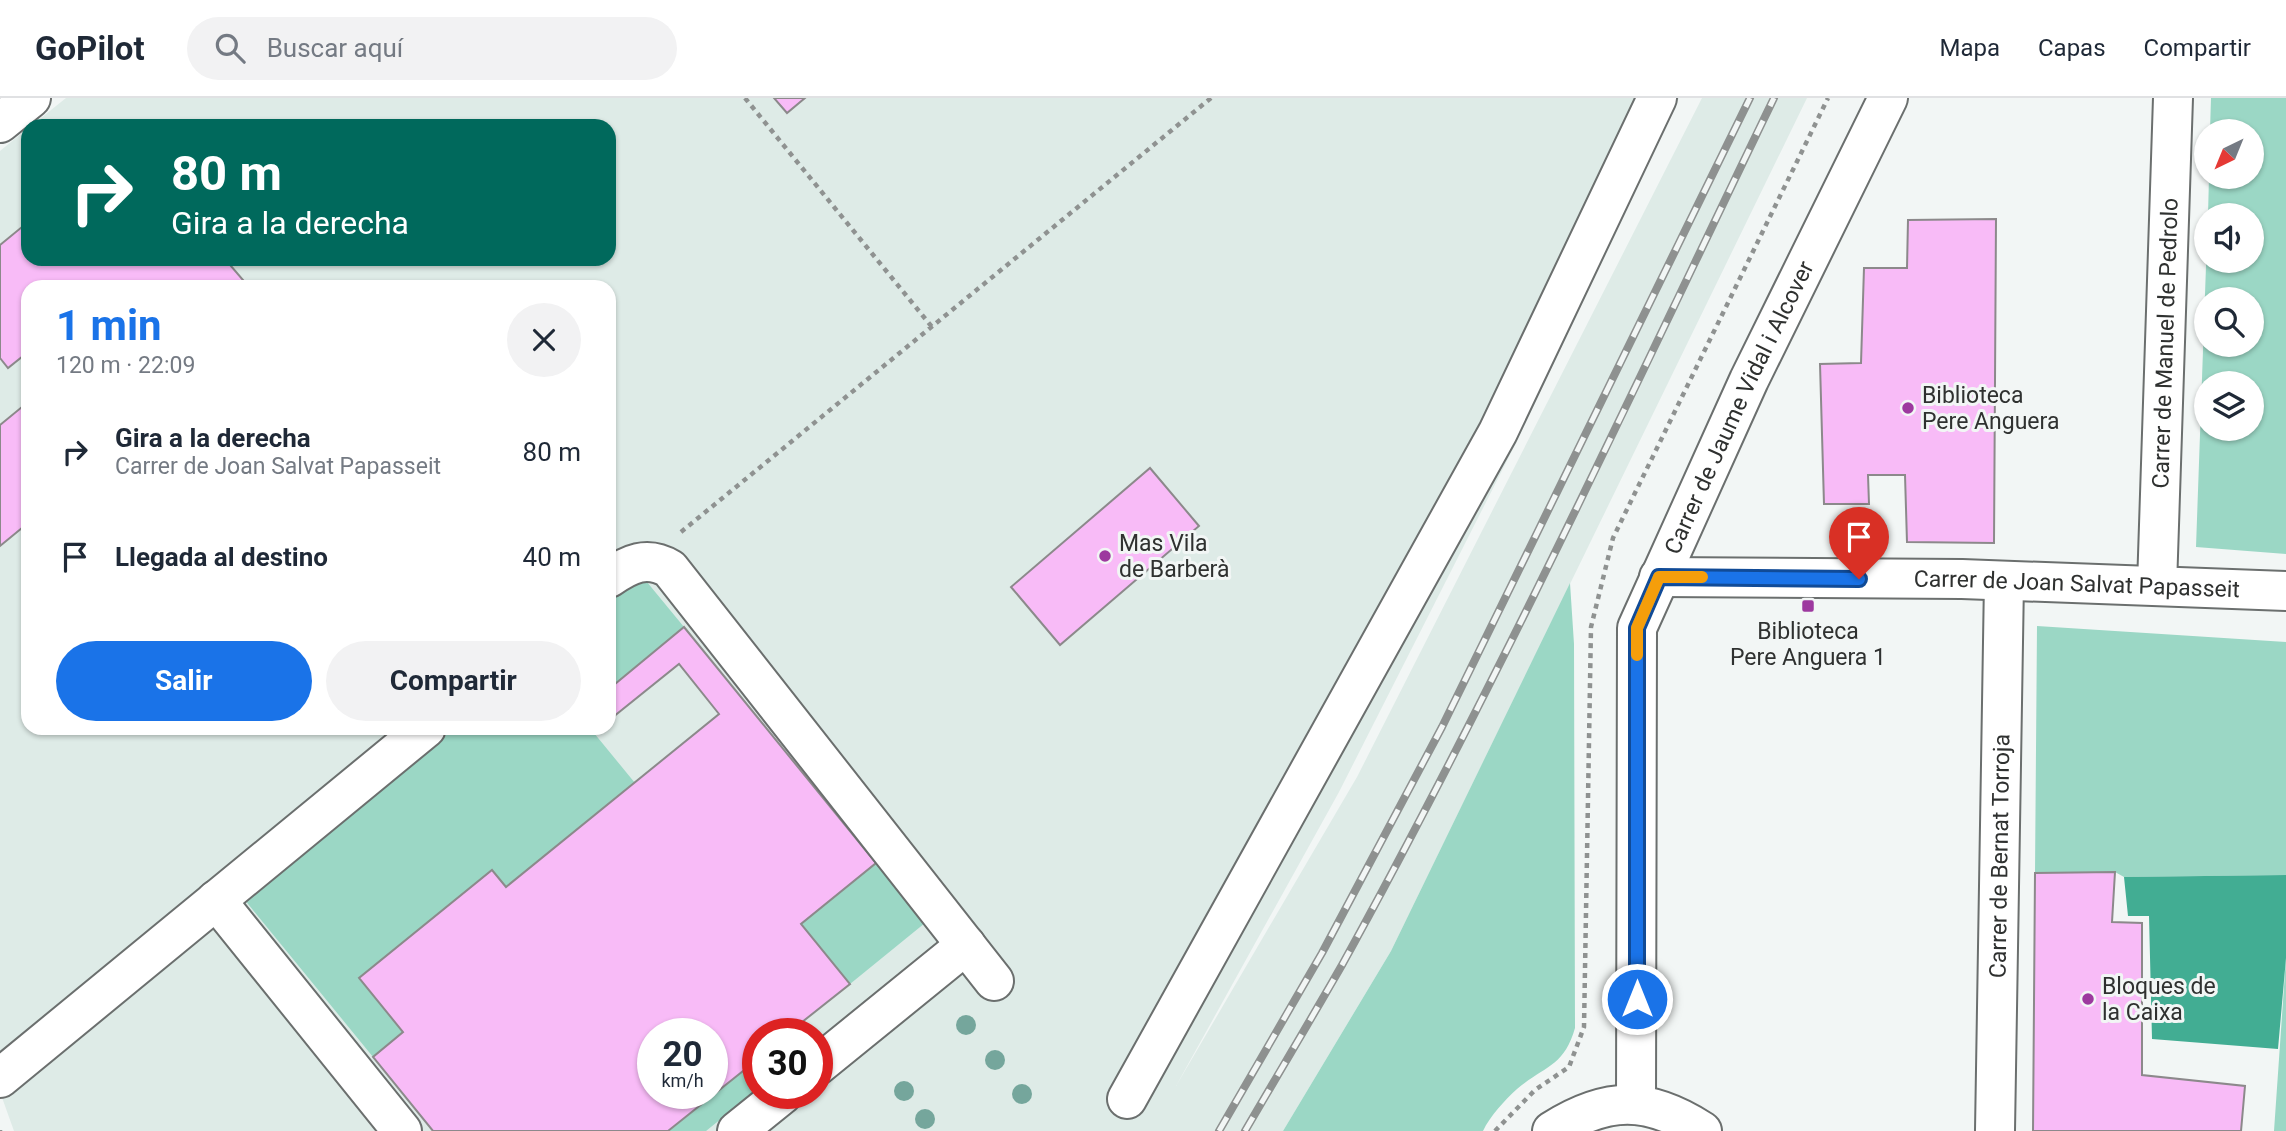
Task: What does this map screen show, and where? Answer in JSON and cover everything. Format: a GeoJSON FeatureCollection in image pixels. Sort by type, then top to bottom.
{"type":"FeatureCollection","features":[{"type":"Feature","properties":{"kind":"street"},"geometry":{"type":"LineString","coordinates":[[0,123],[31,98]]}},
{"type":"Feature","properties":{"kind":"street"},"geometry":{"type":"LineString","coordinates":[[1127,1099],[1498,432],[1657,98]]}},
{"type":"Feature","properties":{"kind":"street","name":"Carrer de Jaume Vidal i Alcover"},"geometry":{"type":"LineString","coordinates":[[1636,1104],[1637,628],[1749,380],[1888,98]]}},
{"type":"Feature","properties":{"kind":"street","name":"Carrer de Manuel de Pedrolo"},"geometry":{"type":"LineString","coordinates":[[2157,586],[2173,98]]}},
{"type":"Feature","properties":{"kind":"street"},"geometry":{"type":"LineString","coordinates":[[616,573],[623,568],[647,561],[670,569],[994,981]]}},
{"type":"Feature","properties":{"kind":"street","name":"Carrer de Joan Salvat Papasseit"},"geometry":{"type":"LineString","coordinates":[[1659,577],[2004,581],[2286,591]]}},
{"type":"Feature","properties":{"kind":"street","name":"Carrer de Bernat Torroja"},"geometry":{"type":"LineString","coordinates":[[1995,1131],[2004,581]]}},
{"type":"Feature","properties":{"kind":"street"},"geometry":{"type":"LineString","coordinates":[[0,1078],[417,735]]}},
{"type":"Feature","properties":{"kind":"street"},"geometry":{"type":"LineString","coordinates":[[216,900],[402,1131]]}},
{"type":"Feature","properties":{"kind":"street"},"geometry":{"type":"LineString","coordinates":[[833,1053],[966,945]]}},
{"type":"Feature","properties":{"kind":"street"},"geometry":{"type":"LineString","coordinates":[[1552,1131],[1575,1117],[1604,1107],[1636,1104],[1679,1115],[1702,1131]]}},
{"type":"Feature","properties":{"kind":"street"},"geometry":{"type":"LineString","coordinates":[[737,1131],[764,1109]]}},
{"type":"Feature","properties":{"kind":"path"},"geometry":{"type":"LineString","coordinates":[[745,98],[932,327]]}},
{"type":"Feature","properties":{"kind":"path"},"geometry":{"type":"LineString","coordinates":[[647,561],[1211,98]]}},
{"type":"Feature","properties":{"kind":"shaded area"},"geometry":{"type":"Polygon","coordinates":[[[66,98],[1679,98],[1517,441],[1339,792],[1176,1086],[1357,777],[1702,98],[1807,98],[1391,951],[1283,1131],[14,1131],[0,1092],[0,151],[21,134],[21,266],[616,266],[616,119],[40,119],[66,98]]]}},
{"type":"Feature","properties":{"kind":"shaded area"},"geometry":{"type":"Polygon","coordinates":[[[2211,98],[2286,98],[2286,554],[2196,547],[2200,441],[2264,441],[2264,371],[2202,371],[2203,357],[2264,357],[2264,287],[2205,287],[2206,273],[2264,273],[2264,203],[2208,203],[2209,189],[2264,189],[2264,119],[2210,119],[2211,98]]]}},
{"type":"Feature","properties":{"kind":"shaded area"},"geometry":{"type":"Polygon","coordinates":[[[642,576],[684,627],[616,683],[616,597],[642,576]]]}},
{"type":"Feature","properties":{"kind":"shaded area"},"geometry":{"type":"Polygon","coordinates":[[[1570,583],[1574,644],[1575,1028],[1565,1051],[1552,1065],[1517,1089],[1494,1114],[1483,1131],[1283,1131],[1391,951],[1570,583]]]}},
{"type":"Feature","properties":{"kind":"shaded area"},"geometry":{"type":"Polygon","coordinates":[[[2037,626],[2286,642],[2286,875],[2124,877],[2115,872],[2035,873],[2037,626]]]}},
{"type":"Feature","properties":{"kind":"shaded area"},"geometry":{"type":"Polygon","coordinates":[[[446,735],[596,735],[635,783],[506,887],[492,870],[359,978],[403,1032],[373,1057],[244,899],[446,735]]]}},
{"type":"Feature","properties":{"kind":"shaded area"},"geometry":{"type":"Polygon","coordinates":[[[876,863],[925,923],[850,984],[801,924],[876,863]]]}},
{"type":"Feature","properties":{"kind":"shaded area"},"geometry":{"type":"Polygon","coordinates":[[[2286,875],[2286,958],[2278,1049],[2152,1039],[2149,916],[2128,916],[2124,877],[2286,875]]]}},
{"type":"Feature","properties":{"kind":"shaded area"},"geometry":{"type":"Polygon","coordinates":[[[2286,958],[2286,1131],[2274,1131],[2286,958]]]}},
{"type":"Feature","properties":{"kind":"shaded area"},"geometry":{"type":"Polygon","coordinates":[[[742,1072],[742,1102],[706,1131],[669,1131],[696,1109],[728,1109],[728,1083],[742,1072]]]}},
{"type":"Feature","properties":{"kind":"building"},"geometry":{"type":"Polygon","coordinates":[[[774,98],[805,98],[787,113],[774,98]]]}},
{"type":"Feature","properties":{"kind":"building","name":"Biblioteca Pere Anguera"},"geometry":{"type":"Polygon","coordinates":[[[1996,219],[1994,543],[1907,542],[1905,475],[1868,475],[1869,504],[1824,504],[1820,364],[1861,363],[1864,268],[1907,268],[1908,220],[1996,219]]]}},
{"type":"Feature","properties":{"kind":"building"},"geometry":{"type":"Polygon","coordinates":[[[21,228],[21,266],[231,266],[243,280],[21,280],[21,358],[8,368],[0,358],[0,245],[21,228]]]}},
{"type":"Feature","properties":{"kind":"building"},"geometry":{"type":"Polygon","coordinates":[[[21,408],[21,529],[0,546],[0,425],[21,408]]]}},
{"type":"Feature","properties":{"kind":"building","name":"Mas Vila de Barberà"},"geometry":{"type":"Polygon","coordinates":[[[1150,468],[1199,526],[1060,645],[1011,587],[1150,468]]]}},
{"type":"Feature","properties":{"kind":"building"},"geometry":{"type":"Polygon","coordinates":[[[684,627],[876,863],[801,924],[850,984],[807,1018],[742,1018],[742,1072],[728,1083],[728,1018],[637,1018],[637,1109],[696,1109],[668,1131],[433,1131],[373,1057],[403,1032],[359,978],[492,870],[506,887],[719,714],[679,664],[616,715],[616,683],[684,627]]]}},
{"type":"Feature","properties":{"kind":"building","name":"Bloques de la Caixa"},"geometry":{"type":"Polygon","coordinates":[[[2115,872],[2112,922],[2142,923],[2142,1075],[2245,1086],[2241,1131],[2033,1131],[2035,873],[2115,872]]]}},
{"type":"Feature","properties":{"kind":"railway"},"geometry":{"type":"LineString","coordinates":[[1219,1131],[1322,953],[1442,727],[1750,98]]}},
{"type":"Feature","properties":{"kind":"railway"},"geometry":{"type":"LineString","coordinates":[[1245,1131],[1342,965],[1456,751],[1774,98]]}},
{"type":"Feature","properties":{"kind":"slow traffic"},"geometry":{"type":"LineString","coordinates":[[1637,655],[1637,628],[1659,577],[1702,577]]}},
{"type":"Feature","properties":{"kind":"place","name":"Biblioteca Pere Anguera"},"geometry":{"type":"Point","coordinates":[1908,408]}},
{"type":"Feature","properties":{"kind":"place","name":"Mas Vila de Barberà"},"geometry":{"type":"Point","coordinates":[1105,556]}},
{"type":"Feature","properties":{"kind":"place","name":"Biblioteca Pere Anguera 1"},"geometry":{"type":"Point","coordinates":[1808,606]}},
{"type":"Feature","properties":{"kind":"place","name":"Bloques de la Caixa"},"geometry":{"type":"Point","coordinates":[2088,999]}},
{"type":"Feature","properties":{"kind":"route"},"geometry":{"type":"LineString","coordinates":[[1637,999],[1637,628],[1659,577],[1859,579]]}}]}
